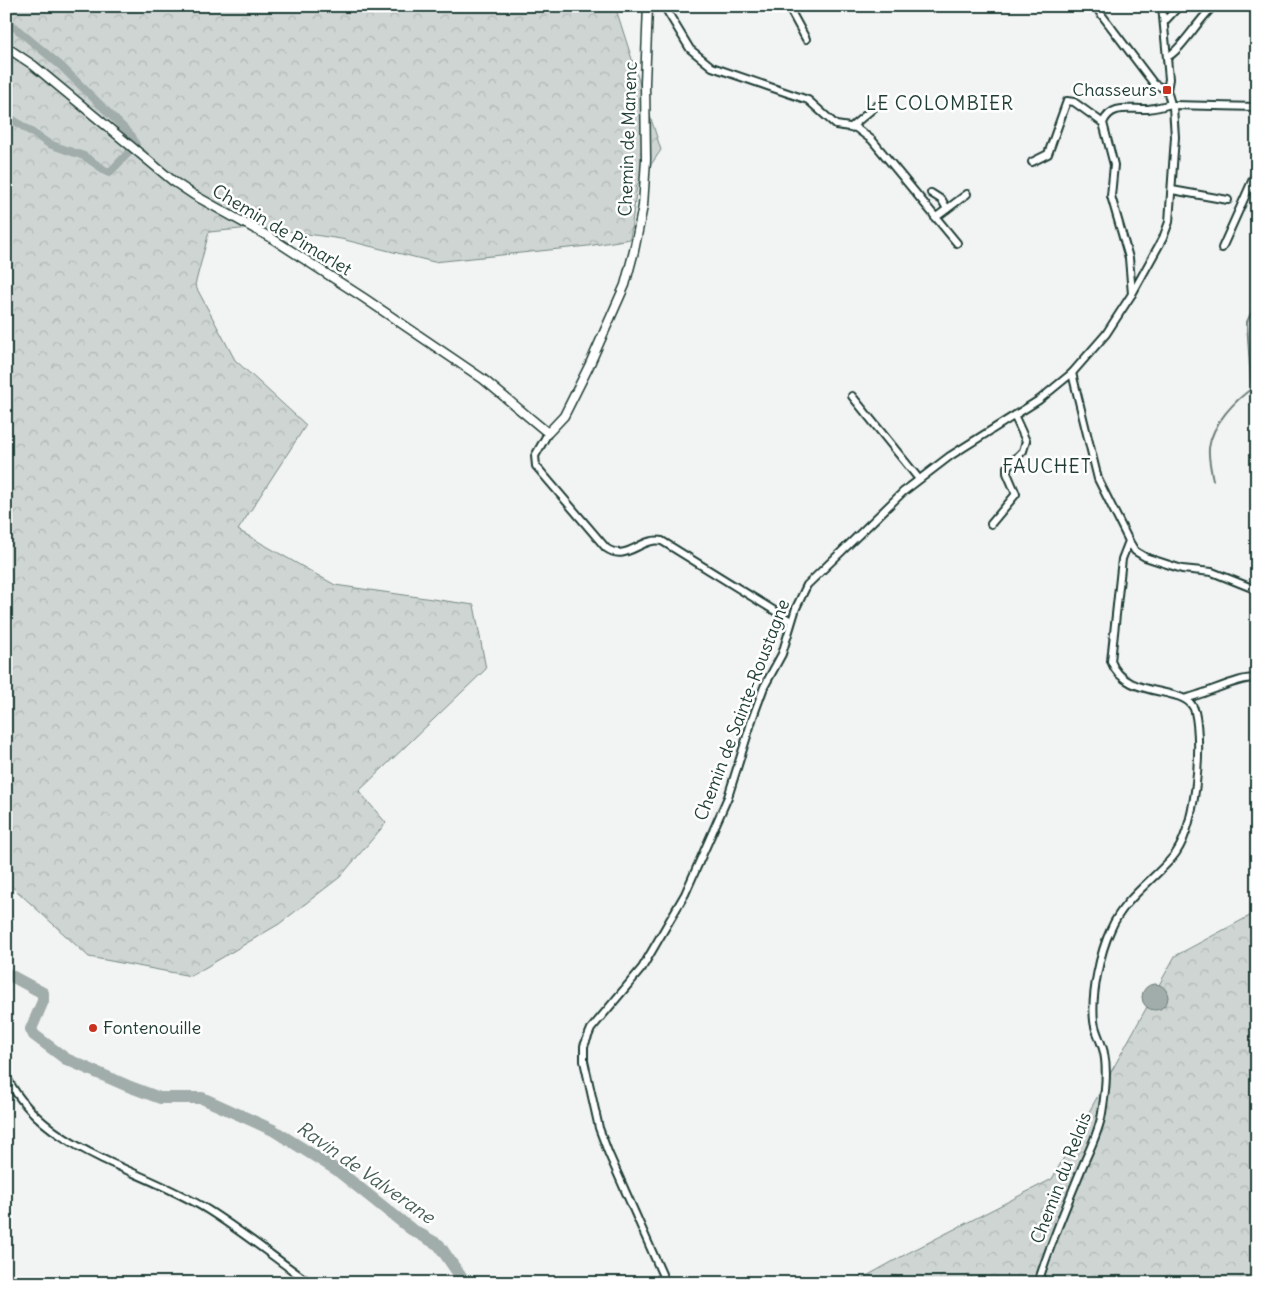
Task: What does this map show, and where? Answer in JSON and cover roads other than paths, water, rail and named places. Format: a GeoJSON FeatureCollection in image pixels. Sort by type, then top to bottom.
{"type":"FeatureCollection","features":[{"type":"Feature","properties":{"kind":"street","name":"Chemin de Manenc"},"geometry":{"type":"LineString","coordinates":[[648,6],[645,82],[646,163],[643,206],[634,251],[625,285],[589,366],[564,416],[548,433],[535,456],[536,466],[595,538],[608,550],[624,553],[648,541],[662,541],[791,621]]}},
{"type":"Feature","properties":{"kind":"street"},"geometry":{"type":"LineString","coordinates":[[664,6],[690,48],[712,67],[808,100],[836,125],[861,131],[887,156],[957,243]]}},
{"type":"Feature","properties":{"kind":"street"},"geometry":{"type":"LineString","coordinates":[[788,6],[806,39]]}},
{"type":"Feature","properties":{"kind":"street"},"geometry":{"type":"LineString","coordinates":[[1095,6],[1154,84],[1168,90]]}},
{"type":"Feature","properties":{"kind":"street","name":"Chemin de Sainte-Roustagne"},"geometry":{"type":"LineString","coordinates":[[666,1283],[599,1128],[585,1070],[584,1046],[591,1029],[642,968],[686,894],[728,798],[764,687],[782,654],[799,600],[812,580],[891,502],[919,479],[950,456],[1015,417],[1072,373],[1106,334],[1132,294],[1167,231],[1172,190],[1174,137],[1172,105],[1168,90],[1162,6]]}},
{"type":"Feature","properties":{"kind":"street"},"geometry":{"type":"LineString","coordinates":[[1164,22],[1172,9],[1179,6]]}},
{"type":"Feature","properties":{"kind":"street"},"geometry":{"type":"LineString","coordinates":[[1167,56],[1173,54],[1214,6]]}},
{"type":"Feature","properties":{"kind":"street","name":"Chemin de Pimarlet"},"geometry":{"type":"LineString","coordinates":[[6,47],[33,65],[138,150],[173,181],[194,196],[242,220],[298,254],[476,374],[548,433]]}},
{"type":"Feature","properties":{"kind":"street"},"geometry":{"type":"LineString","coordinates":[[1032,162],[1048,154],[1067,101],[1076,103],[1103,123],[1114,165],[1111,196],[1129,258],[1132,294]]}},
{"type":"Feature","properties":{"kind":"street"},"geometry":{"type":"LineString","coordinates":[[1103,123],[1107,115],[1121,108],[1147,109],[1172,105],[1257,107]]}},
{"type":"Feature","properties":{"kind":"street"},"geometry":{"type":"LineString","coordinates":[[850,128],[876,106]]}},
{"type":"Feature","properties":{"kind":"street"},"geometry":{"type":"LineString","coordinates":[[1222,248],[1257,170]]}},
{"type":"Feature","properties":{"kind":"street"},"geometry":{"type":"LineString","coordinates":[[1172,190],[1228,200]]}},
{"type":"Feature","properties":{"kind":"street"},"geometry":{"type":"LineString","coordinates":[[931,193],[942,200],[947,209]]}},
{"type":"Feature","properties":{"kind":"street"},"geometry":{"type":"LineString","coordinates":[[935,218],[967,194]]}},
{"type":"Feature","properties":{"kind":"street"},"geometry":{"type":"LineString","coordinates":[[1072,373],[1098,479],[1135,551],[1145,557],[1182,569],[1212,572],[1257,590]]}},
{"type":"Feature","properties":{"kind":"street"},"geometry":{"type":"LineString","coordinates":[[852,396],[919,479]]}},
{"type":"Feature","properties":{"kind":"street"},"geometry":{"type":"LineString","coordinates":[[991,524],[1016,494],[1007,467],[1023,451],[1026,441],[1015,417]]}},
{"type":"Feature","properties":{"kind":"street"},"geometry":{"type":"LineString","coordinates":[[1129,540],[1122,559],[1110,661],[1117,673],[1139,688],[1187,698],[1218,689],[1244,678],[1257,678]]}},
{"type":"Feature","properties":{"kind":"street","name":"Chemin du Relais"},"geometry":{"type":"LineString","coordinates":[[1038,1283],[1050,1245],[1102,1116],[1105,1084],[1104,1057],[1094,1024],[1094,1011],[1106,942],[1121,910],[1174,856],[1186,831],[1196,783],[1198,761],[1196,713],[1187,698]]}},
{"type":"Feature","properties":{"kind":"street"},"geometry":{"type":"LineString","coordinates":[[6,1076],[13,1089],[38,1119],[79,1147],[167,1188],[207,1210],[310,1283]]}},
{"type":"Feature","properties":{"kind":"waterway"},"geometry":{"type":"LineString","coordinates":[[6,20],[61,66],[132,136],[136,145],[109,173],[84,156],[49,144],[6,115]]}},
{"type":"Feature","properties":{"kind":"waterway"},"geometry":{"type":"LineString","coordinates":[[1257,300],[1247,322],[1251,382],[1257,389]]}},
{"type":"Feature","properties":{"kind":"waterway"},"geometry":{"type":"LineString","coordinates":[[1213,480],[1209,452],[1211,439],[1226,413],[1254,387]]}},
{"type":"Feature","properties":{"kind":"waterway","name":"Ravin de Valverane"},"geometry":{"type":"LineString","coordinates":[[6,973],[43,993],[43,1001],[31,1029],[34,1035],[66,1059],[160,1098],[202,1098],[273,1130],[337,1170],[411,1229],[439,1245],[465,1283]]}},
{"type":"Feature","properties":{"kind":"place","name":"Chasseurs"},"geometry":{"type":"Point","coordinates":[1167,90]}},
{"type":"Feature","properties":{"kind":"place","name":"Fontenouille"},"geometry":{"type":"Point","coordinates":[93,1028]}},
{"type":"Feature","properties":{"kind":"district","name":"LE COLOMBIER"},"geometry":{"type":"Point","coordinates":[940,103]}},
{"type":"Feature","properties":{"kind":"district","name":"FAUCHET"},"geometry":{"type":"Point","coordinates":[1047,466]}}]}
